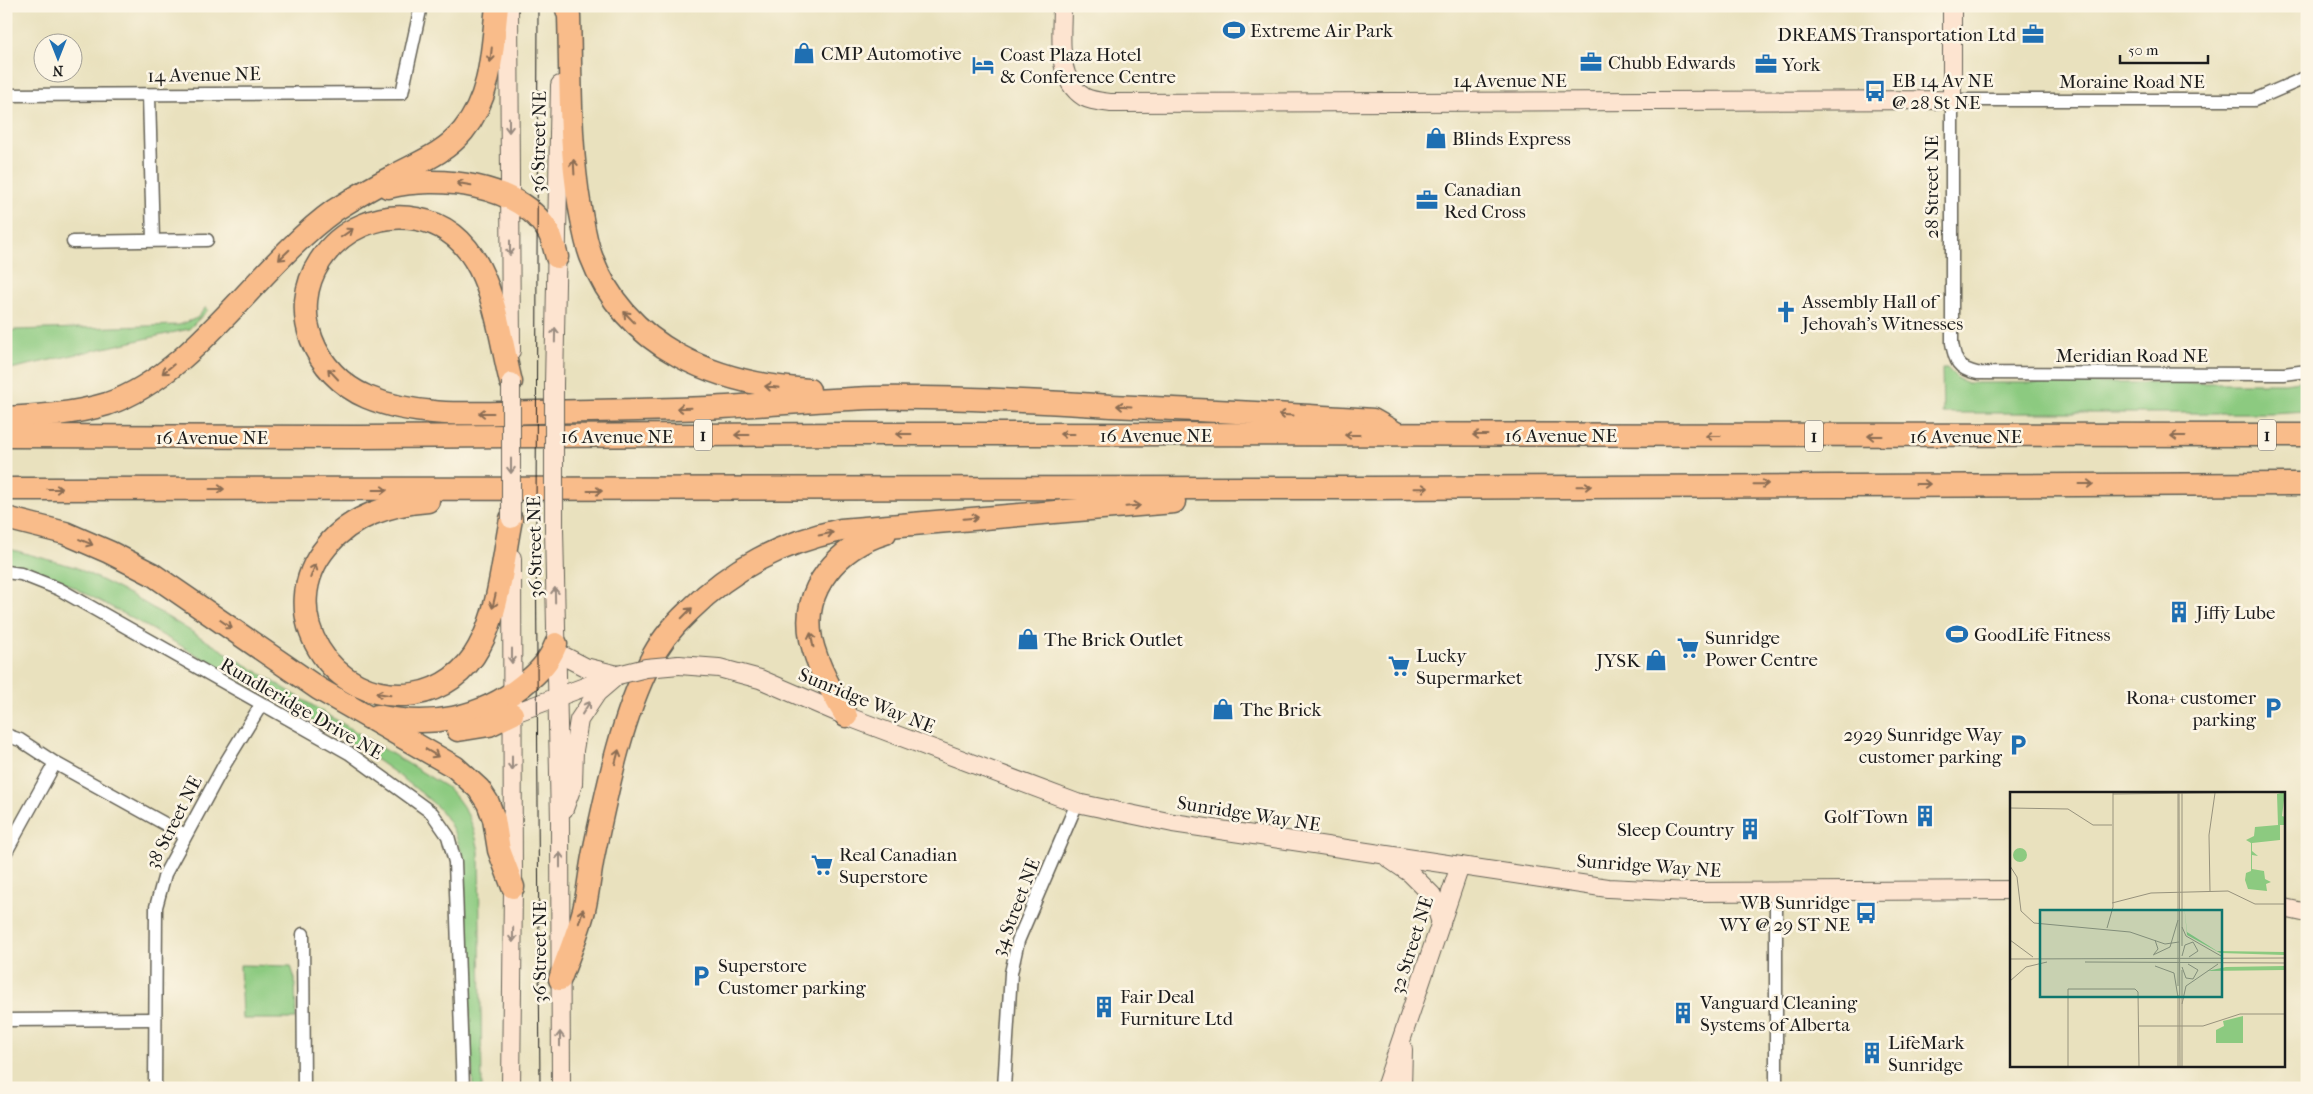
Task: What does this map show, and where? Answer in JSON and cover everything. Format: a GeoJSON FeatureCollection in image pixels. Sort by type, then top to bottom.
{"type":"FeatureCollection","features":[{"type":"Feature","properties":{"kind":"highway"},"geometry":{"type":"LineString","coordinates":[[6,418],[54,414],[92,408],[108,403],[146,385],[169,368],[203,338],[303,237],[336,210],[438,153],[462,132],[479,106],[490,72],[497,6]]}},
{"type":"Feature","properties":{"kind":"highway"},"geometry":{"type":"LineString","coordinates":[[566,6],[569,16],[575,180],[585,238],[591,256],[615,300],[640,328],[656,341],[677,356],[704,368],[740,381],[766,386],[872,398]]}},
{"type":"Feature","properties":{"kind":"highway"},"geometry":{"type":"LineString","coordinates":[[352,200],[386,188],[428,181],[476,186],[510,199],[538,219],[548,231],[556,257]]}},
{"type":"Feature","properties":{"kind":"highway"},"geometry":{"type":"LineString","coordinates":[[511,382],[490,292],[484,278],[470,252],[462,242],[442,227],[429,221],[411,218],[381,219],[352,229],[320,261],[312,276],[306,307],[311,341],[318,356],[340,381],[353,390],[368,398],[402,408],[442,413],[619,411],[872,398],[991,399],[1373,420],[1401,435]]}},
{"type":"Feature","properties":{"kind":"highway"},"geometry":{"type":"LineString","coordinates":[[2227,436],[2260,425],[2307,420]]}},
{"type":"Feature","properties":{"kind":"highway","name":"16 Avenue NE"},"geometry":{"type":"LineString","coordinates":[[6,436],[360,438],[849,434],[2307,435]]}},
{"type":"Feature","properties":{"kind":"highway"},"geometry":{"type":"LineString","coordinates":[[6,489],[544,491],[1372,488],[1777,484],[2307,484]]}},
{"type":"Feature","properties":{"kind":"highway"},"geometry":{"type":"LineString","coordinates":[[2242,484],[2307,488]]}},
{"type":"Feature","properties":{"kind":"highway"},"geometry":{"type":"LineString","coordinates":[[560,978],[584,911],[594,849],[620,746],[640,684],[650,661],[668,635],[695,605],[740,568],[775,550],[815,536],[841,530],[1182,502],[1352,496],[1372,488]]}},
{"type":"Feature","properties":{"kind":"highway"},"geometry":{"type":"LineString","coordinates":[[511,519],[494,604],[485,635],[471,660],[451,679],[421,693],[390,695],[372,692],[343,678],[320,653],[308,623],[306,607],[310,574],[326,546],[349,525],[380,511],[415,502],[515,497],[544,491]]}},
{"type":"Feature","properties":{"kind":"highway"},"geometry":{"type":"LineString","coordinates":[[6,518],[64,533],[152,574],[193,600],[301,677],[373,722],[442,759],[469,779],[479,789],[488,804],[494,819],[499,850],[513,887]]}},
{"type":"Feature","properties":{"kind":"highway"},"geometry":{"type":"LineString","coordinates":[[846,716],[831,690],[814,650],[810,624],[814,594],[829,568],[852,547],[867,539],[922,522]]}},
{"type":"Feature","properties":{"kind":"highway"},"geometry":{"type":"LineString","coordinates":[[373,722],[398,729],[445,731],[489,724],[512,704],[547,662],[556,648]]}},
{"type":"Feature","properties":{"kind":"highway"},"geometry":{"type":"LineString","coordinates":[[348,706],[392,720],[436,721],[454,719],[512,704]]}},
{"type":"Feature","properties":{"kind":"street","name":"14 Avenue NE"},"geometry":{"type":"LineString","coordinates":[[6,96],[402,93],[421,6]]}},
{"type":"Feature","properties":{"kind":"street","name":"36 Street NE"},"geometry":{"type":"LineString","coordinates":[[509,6],[513,887],[511,1088]]}},
{"type":"Feature","properties":{"kind":"street","name":"36 Street NE"},"geometry":{"type":"LineString","coordinates":[[561,1088],[560,822],[554,530],[554,384],[562,6]]}},
{"type":"Feature","properties":{"kind":"street","name":"14 Avenue NE"},"geometry":{"type":"LineString","coordinates":[[1062,6],[1062,61],[1073,88],[1086,98],[1111,103],[1952,100]]}},
{"type":"Feature","properties":{"kind":"street","name":"28 Street NE"},"geometry":{"type":"LineString","coordinates":[[1952,6],[1952,343],[1954,357],[1959,367]]}},
{"type":"Feature","properties":{"kind":"street","name":"Moraine Road NE"},"geometry":{"type":"LineString","coordinates":[[1952,100],[2254,100],[2307,77]]}},
{"type":"Feature","properties":{"kind":"street"},"geometry":{"type":"LineString","coordinates":[[148,96],[153,240]]}},
{"type":"Feature","properties":{"kind":"street"},"geometry":{"type":"LineString","coordinates":[[73,242],[207,240]]}},
{"type":"Feature","properties":{"kind":"street","name":"Meridian Road NE"},"geometry":{"type":"LineString","coordinates":[[1959,367],[1966,371],[1977,373],[2284,374],[2307,371]]}},
{"type":"Feature","properties":{"kind":"street","name":"Rundleridge Drive NE"},"geometry":{"type":"LineString","coordinates":[[6,572],[21,574],[59,589],[349,753],[432,813],[448,836],[455,862],[464,1088]]}},
{"type":"Feature","properties":{"kind":"street"},"geometry":{"type":"LineString","coordinates":[[556,648],[585,667],[618,675]]}},
{"type":"Feature","properties":{"kind":"street","name":"Sunridge Way NE"},"geometry":{"type":"LineString","coordinates":[[512,704],[557,696],[618,675],[646,668],[679,665],[719,668],[760,678],[846,716],[1077,804],[1173,823],[1608,888],[1689,892],[2010,890]]}},
{"type":"Feature","properties":{"kind":"street"},"geometry":{"type":"LineString","coordinates":[[560,822],[573,784],[574,750],[579,720],[597,693],[618,675]]}},
{"type":"Feature","properties":{"kind":"street","name":"38 Street NE"},"geometry":{"type":"LineString","coordinates":[[155,1088],[156,906],[165,874],[185,835],[261,704]]}},
{"type":"Feature","properties":{"kind":"street"},"geometry":{"type":"LineString","coordinates":[[6,735],[20,740],[56,763],[185,835]]}},
{"type":"Feature","properties":{"kind":"street"},"geometry":{"type":"LineString","coordinates":[[6,852],[56,763]]}},
{"type":"Feature","properties":{"kind":"street","name":"34 Street NE"},"geometry":{"type":"LineString","coordinates":[[1004,1088],[1010,973],[1018,942],[1077,804]]}},
{"type":"Feature","properties":{"kind":"street"},"geometry":{"type":"LineString","coordinates":[[1383,855],[1410,873],[1432,895],[1441,923]]}},
{"type":"Feature","properties":{"kind":"street","name":"32 Street NE"},"geometry":{"type":"LineString","coordinates":[[1385,1088],[1386,1079],[1403,1038],[1460,866]]}},
{"type":"Feature","properties":{"kind":"street"},"geometry":{"type":"LineString","coordinates":[[1776,892],[1776,1088]]}},
{"type":"Feature","properties":{"kind":"street"},"geometry":{"type":"LineString","coordinates":[[2286,909],[2307,914]]}},
{"type":"Feature","properties":{"kind":"street"},"geometry":{"type":"LineString","coordinates":[[303,934],[304,1088]]}},
{"type":"Feature","properties":{"kind":"street"},"geometry":{"type":"LineString","coordinates":[[6,1020],[154,1018]]}},
{"type":"Feature","properties":{"kind":"street","name":"32 Street NE"},"geometry":{"type":"LineString","coordinates":[[1402,1088],[1403,1038]]}},
{"type":"Feature","properties":{"kind":"green space"},"geometry":{"type":"Polygon","coordinates":[[[206,307],[208,310],[189,329],[6,370],[6,332],[15,330],[179,325],[197,318],[206,307]]]}},
{"type":"Feature","properties":{"kind":"green space"},"geometry":{"type":"Polygon","coordinates":[[[1942,368],[1947,368],[1958,379],[1967,383],[2284,383],[2307,380],[2307,411],[2271,413],[1943,413],[1942,368]]]}},
{"type":"Feature","properties":{"kind":"green space"},"geometry":{"type":"Polygon","coordinates":[[[6,548],[75,567],[133,596],[448,788],[469,817],[479,851],[482,1088],[473,1088],[463,858],[452,828],[439,809],[408,782],[353,744],[152,629],[51,576],[29,568],[6,564],[6,548]]]}},
{"type":"Feature","properties":{"kind":"green space"},"geometry":{"type":"Polygon","coordinates":[[[240,965],[291,966],[295,979],[296,1019],[242,1019],[240,965]]]}},
{"type":"Feature","properties":{"kind":"tram line"},"geometry":{"type":"LineString","coordinates":[[538,6],[536,520],[540,1088]]}},
{"type":"Feature","properties":{"kind":"place","name":"Extreme Air Park"},"geometry":{"type":"Point","coordinates":[1234,30]}},
{"type":"Feature","properties":{"kind":"place","name":"DREAMS Transportation Ltd"},"geometry":{"type":"Point","coordinates":[2033,34]}},
{"type":"Feature","properties":{"kind":"place","name":"CMP Automotive"},"geometry":{"type":"Point","coordinates":[804,53]}},
{"type":"Feature","properties":{"kind":"place","name":"Chubb Edwards"},"geometry":{"type":"Point","coordinates":[1591,62]}},
{"type":"Feature","properties":{"kind":"place","name":"York"},"geometry":{"type":"Point","coordinates":[1766,64]}},
{"type":"Feature","properties":{"kind":"place","name":"Coast Plaza Hotel & Conference Centre"},"geometry":{"type":"Point","coordinates":[983,65]}},
{"type":"Feature","properties":{"kind":"place","name":"EB 14 Av NE @ 28 St NE"},"geometry":{"type":"Point","coordinates":[1875,91]}},
{"type":"Feature","properties":{"kind":"place","name":"Blinds Express"},"geometry":{"type":"Point","coordinates":[1436,138]}},
{"type":"Feature","properties":{"kind":"place","name":"Canadian Red Cross"},"geometry":{"type":"Point","coordinates":[1427,200]}},
{"type":"Feature","properties":{"kind":"place","name":"Assembly Hall of Jehovah's Witnesses"},"geometry":{"type":"Point","coordinates":[1786,312]}},
{"type":"Feature","properties":{"kind":"place","name":"Jiffy Lube"},"geometry":{"type":"Point","coordinates":[2179,612]}},
{"type":"Feature","properties":{"kind":"place","name":"GoodLife Fitness"},"geometry":{"type":"Point","coordinates":[1957,634]}},
{"type":"Feature","properties":{"kind":"place","name":"The Brick Outlet"},"geometry":{"type":"Point","coordinates":[1028,639]}},
{"type":"Feature","properties":{"kind":"place","name":"Sunridge Power Centre"},"geometry":{"type":"Point","coordinates":[1688,648]}},
{"type":"Feature","properties":{"kind":"place","name":"JYSK"},"geometry":{"type":"Point","coordinates":[1656,660]}},
{"type":"Feature","properties":{"kind":"place","name":"Lucky Supermarket"},"geometry":{"type":"Point","coordinates":[1399,666]}},
{"type":"Feature","properties":{"kind":"place","name":"Rona+ customer parking"},"geometry":{"type":"Point","coordinates":[2273,708]}},
{"type":"Feature","properties":{"kind":"place","name":"The Brick"},"geometry":{"type":"Point","coordinates":[1223,709]}},
{"type":"Feature","properties":{"kind":"place","name":"2929 Sunridge Way customer parking"},"geometry":{"type":"Point","coordinates":[2018,745]}},
{"type":"Feature","properties":{"kind":"place","name":"Golf Town"},"geometry":{"type":"Point","coordinates":[1925,816]}},
{"type":"Feature","properties":{"kind":"place","name":"Sleep Country"},"geometry":{"type":"Point","coordinates":[1750,829]}},
{"type":"Feature","properties":{"kind":"place","name":"Real Canadian Superstore"},"geometry":{"type":"Point","coordinates":[822,865]}},
{"type":"Feature","properties":{"kind":"place","name":"WB Sunridge WY @ 29 ST NE"},"geometry":{"type":"Point","coordinates":[1866,913]}},
{"type":"Feature","properties":{"kind":"place","name":"Superstore Customer parking"},"geometry":{"type":"Point","coordinates":[701,976]}},
{"type":"Feature","properties":{"kind":"place","name":"Fair Deal Furniture Ltd"},"geometry":{"type":"Point","coordinates":[1104,1007]}},
{"type":"Feature","properties":{"kind":"place","name":"Vanguard Cleaning Systems of Alberta"},"geometry":{"type":"Point","coordinates":[1683,1013]}},
{"type":"Feature","properties":{"kind":"place","name":"LifeMark Sunridge"},"geometry":{"type":"Point","coordinates":[1872,1053]}}]}
